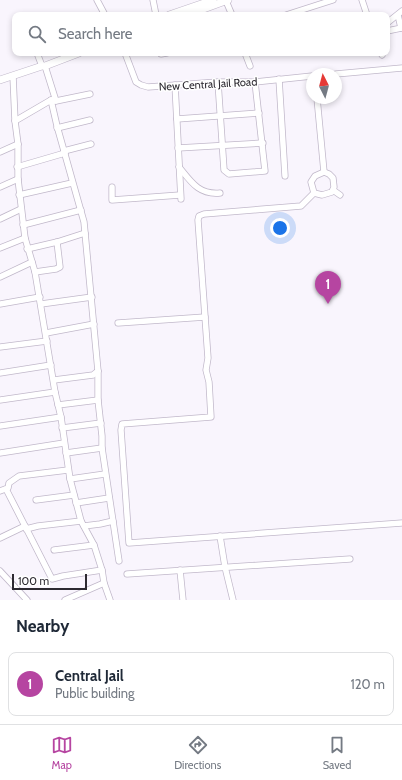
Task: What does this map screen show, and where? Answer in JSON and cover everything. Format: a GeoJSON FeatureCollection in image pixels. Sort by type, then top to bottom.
{"type":"FeatureCollection","features":[{"type":"Feature","properties":{"kind":"street"},"geometry":{"type":"LineString","coordinates":[[97,0],[103,12]]}},
{"type":"Feature","properties":{"kind":"street"},"geometry":{"type":"LineString","coordinates":[[153,0],[155,12]]}},
{"type":"Feature","properties":{"kind":"street"},"geometry":{"type":"LineString","coordinates":[[178,12],[212,0]]}},
{"type":"Feature","properties":{"kind":"street"},"geometry":{"type":"LineString","coordinates":[[300,12],[333,0]]}},
{"type":"Feature","properties":{"kind":"street"},"geometry":{"type":"LineString","coordinates":[[362,0],[366,12]]}},
{"type":"Feature","properties":{"kind":"street"},"geometry":{"type":"LineString","coordinates":[[194,12],[224,1],[230,12]]}},
{"type":"Feature","properties":{"kind":"street"},"geometry":{"type":"LineString","coordinates":[[390,21],[400,13],[402,28],[390,30]]}},
{"type":"Feature","properties":{"kind":"street"},"geometry":{"type":"LineString","coordinates":[[39,56],[44,66],[54,100],[58,128],[72,175],[72,182],[81,210],[85,233],[98,371],[98,400],[102,448],[119,561]]}},
{"type":"Feature","properties":{"kind":"street"},"geometry":{"type":"LineString","coordinates":[[0,80],[72,56]]}},
{"type":"Feature","properties":{"kind":"street","name":"New Central Jail Road"},"geometry":{"type":"LineString","coordinates":[[126,56],[136,82],[140,85],[148,87],[218,82],[255,82],[306,77]]}},
{"type":"Feature","properties":{"kind":"street"},"geometry":{"type":"LineString","coordinates":[[246,56],[250,66]]}},
{"type":"Feature","properties":{"kind":"street"},"geometry":{"type":"LineString","coordinates":[[342,73],[402,68]]}},
{"type":"Feature","properties":{"kind":"street"},"geometry":{"type":"LineString","coordinates":[[12,76],[18,144],[17,167],[19,195],[23,225],[27,248],[36,272],[55,392],[61,417],[68,470],[82,523],[94,545],[110,600]]}},
{"type":"Feature","properties":{"kind":"street"},"geometry":{"type":"LineString","coordinates":[[279,79],[284,176]]}},
{"type":"Feature","properties":{"kind":"street"},"geometry":{"type":"LineString","coordinates":[[218,82],[224,170],[229,174],[265,172],[263,143],[255,82]]}},
{"type":"Feature","properties":{"kind":"street"},"geometry":{"type":"LineString","coordinates":[[112,187],[112,200],[180,197],[175,85]]}},
{"type":"Feature","properties":{"kind":"street"},"geometry":{"type":"LineString","coordinates":[[15,121],[54,100],[90,94]]}},
{"type":"Feature","properties":{"kind":"street"},"geometry":{"type":"LineString","coordinates":[[318,104],[324,172]]}},
{"type":"Feature","properties":{"kind":"street"},"geometry":{"type":"LineString","coordinates":[[177,119],[259,114]]}},
{"type":"Feature","properties":{"kind":"street"},"geometry":{"type":"LineString","coordinates":[[58,128],[90,120]]}},
{"type":"Feature","properties":{"kind":"street"},"geometry":{"type":"LineString","coordinates":[[178,148],[263,143]]}},
{"type":"Feature","properties":{"kind":"street"},"geometry":{"type":"LineString","coordinates":[[0,152],[18,144]]}},
{"type":"Feature","properties":{"kind":"street"},"geometry":{"type":"LineString","coordinates":[[17,167],[91,144]]}},
{"type":"Feature","properties":{"kind":"street"},"geometry":{"type":"LineString","coordinates":[[179,167],[193,183],[204,192],[220,193]]}},
{"type":"Feature","properties":{"kind":"street"},"geometry":{"type":"LineString","coordinates":[[324,172],[329,174],[333,178],[334,182],[332,192],[328,194],[314,193],[311,182],[315,176],[324,172]]}},
{"type":"Feature","properties":{"kind":"street"},"geometry":{"type":"LineString","coordinates":[[0,187],[18,179]]}},
{"type":"Feature","properties":{"kind":"street"},"geometry":{"type":"LineString","coordinates":[[19,195],[72,182]]}},
{"type":"Feature","properties":{"kind":"street"},"geometry":{"type":"LineString","coordinates":[[333,190],[340,195]]}},
{"type":"Feature","properties":{"kind":"street"},"geometry":{"type":"LineString","coordinates":[[314,193],[301,206],[204,214],[199,216],[198,220],[208,358],[206,370],[209,382],[211,417],[122,424],[121,430],[129,543],[402,523]]}},
{"type":"Feature","properties":{"kind":"street"},"geometry":{"type":"LineString","coordinates":[[0,219],[21,209]]}},
{"type":"Feature","properties":{"kind":"street"},"geometry":{"type":"LineString","coordinates":[[23,225],[81,210]]}},
{"type":"Feature","properties":{"kind":"street"},"geometry":{"type":"LineString","coordinates":[[27,248],[57,242],[85,233]]}},
{"type":"Feature","properties":{"kind":"street"},"geometry":{"type":"LineString","coordinates":[[0,248],[25,238]]}},
{"type":"Feature","properties":{"kind":"street"},"geometry":{"type":"LineString","coordinates":[[36,272],[56,269],[60,266],[57,242]]}},
{"type":"Feature","properties":{"kind":"street"},"geometry":{"type":"LineString","coordinates":[[0,277],[32,262]]}},
{"type":"Feature","properties":{"kind":"street"},"geometry":{"type":"LineString","coordinates":[[0,304],[40,297]]}},
{"type":"Feature","properties":{"kind":"street"},"geometry":{"type":"LineString","coordinates":[[41,304],[92,297]]}},
{"type":"Feature","properties":{"kind":"street"},"geometry":{"type":"LineString","coordinates":[[118,323],[205,317]]}},
{"type":"Feature","properties":{"kind":"street"},"geometry":{"type":"LineString","coordinates":[[46,333],[94,324]]}},
{"type":"Feature","properties":{"kind":"street"},"geometry":{"type":"LineString","coordinates":[[0,346],[47,341]]}},
{"type":"Feature","properties":{"kind":"street"},"geometry":{"type":"LineString","coordinates":[[0,373],[51,365]]}},
{"type":"Feature","properties":{"kind":"street"},"geometry":{"type":"LineString","coordinates":[[54,380],[93,375],[98,371]]}},
{"type":"Feature","properties":{"kind":"street"},"geometry":{"type":"LineString","coordinates":[[0,400],[55,392]]}},
{"type":"Feature","properties":{"kind":"street"},"geometry":{"type":"LineString","coordinates":[[58,405],[98,400]]}},
{"type":"Feature","properties":{"kind":"street"},"geometry":{"type":"LineString","coordinates":[[0,426],[61,417]]}},
{"type":"Feature","properties":{"kind":"street"},"geometry":{"type":"LineString","coordinates":[[62,428],[101,423]]}},
{"type":"Feature","properties":{"kind":"street"},"geometry":{"type":"LineString","coordinates":[[0,453],[64,443]]}},
{"type":"Feature","properties":{"kind":"street"},"geometry":{"type":"LineString","coordinates":[[66,453],[102,448]]}},
{"type":"Feature","properties":{"kind":"street"},"geometry":{"type":"LineString","coordinates":[[0,491],[6,488],[13,479],[19,476],[68,470]]}},
{"type":"Feature","properties":{"kind":"street"},"geometry":{"type":"LineString","coordinates":[[70,479],[105,474]]}},
{"type":"Feature","properties":{"kind":"street"},"geometry":{"type":"LineString","coordinates":[[6,488],[52,579],[102,570]]}},
{"type":"Feature","properties":{"kind":"street"},"geometry":{"type":"LineString","coordinates":[[36,500],[74,495]]}},
{"type":"Feature","properties":{"kind":"street"},"geometry":{"type":"LineString","coordinates":[[76,503],[109,498]]}},
{"type":"Feature","properties":{"kind":"street"},"geometry":{"type":"LineString","coordinates":[[0,538],[26,528],[38,526],[82,523],[100,524],[113,521]]}},
{"type":"Feature","properties":{"kind":"street"},"geometry":{"type":"LineString","coordinates":[[220,536],[225,567],[233,600]]}},
{"type":"Feature","properties":{"kind":"street"},"geometry":{"type":"LineString","coordinates":[[54,550],[94,545]]}},
{"type":"Feature","properties":{"kind":"street"},"geometry":{"type":"LineString","coordinates":[[127,574],[350,558]]}},
{"type":"Feature","properties":{"kind":"street"},"geometry":{"type":"LineString","coordinates":[[180,570],[183,600]]}},
{"type":"Feature","properties":{"kind":"street"},"geometry":{"type":"LineString","coordinates":[[0,571],[27,600]]}},
{"type":"Feature","properties":{"kind":"street"},"geometry":{"type":"LineString","coordinates":[[65,600],[104,583]]}},
{"type":"Feature","properties":{"kind":"place","name":"Central Jail"},"geometry":{"type":"Point","coordinates":[328,304]}}]}
